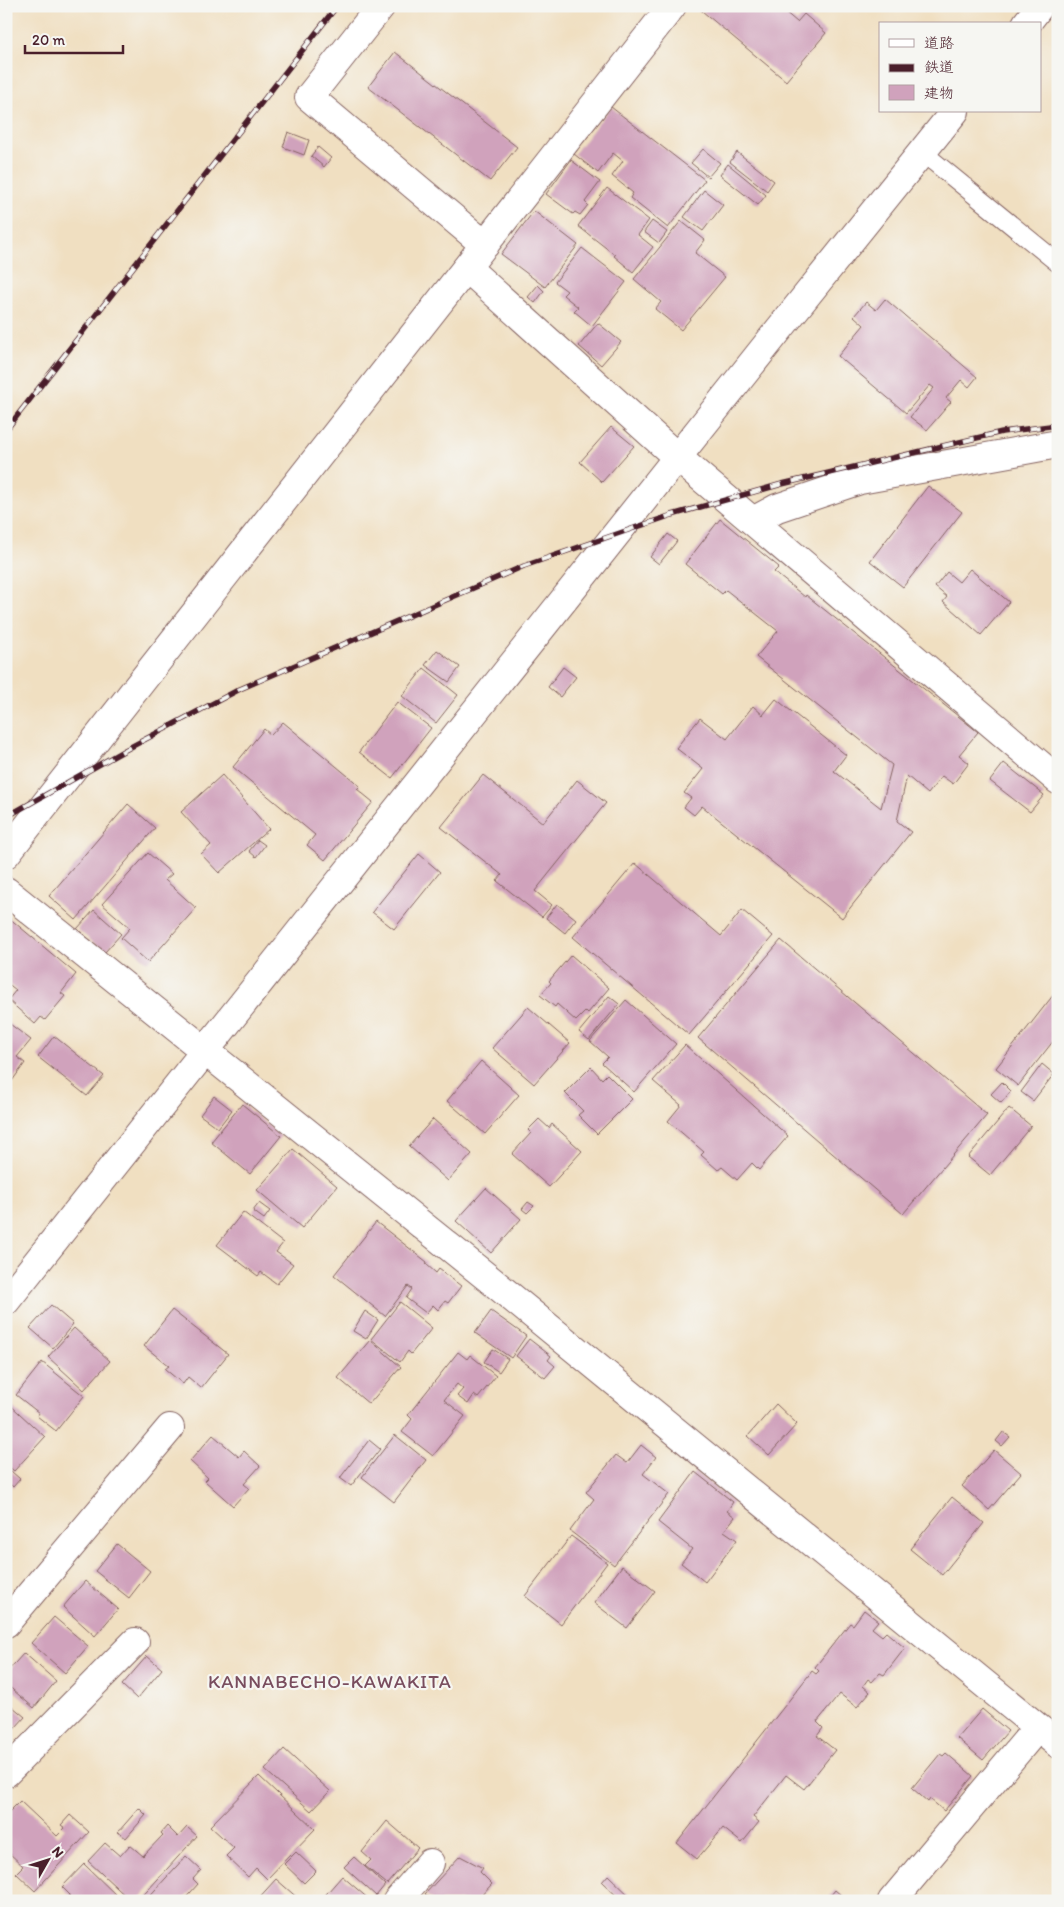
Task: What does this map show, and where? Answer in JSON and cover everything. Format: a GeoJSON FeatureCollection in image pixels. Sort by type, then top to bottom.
{"type":"FeatureCollection","features":[{"type":"Feature","properties":{"kind":"street"},"geometry":{"type":"LineString","coordinates":[[381,6],[309,97],[485,245]]}},
{"type":"Feature","properties":{"kind":"street"},"geometry":{"type":"LineString","coordinates":[[6,854],[672,6]]}},
{"type":"Feature","properties":{"kind":"street"},"geometry":{"type":"LineString","coordinates":[[1028,22],[1040,6]]}},
{"type":"Feature","properties":{"kind":"street"},"geometry":{"type":"LineString","coordinates":[[6,1301],[677,457],[954,112]]}},
{"type":"Feature","properties":{"kind":"street"},"geometry":{"type":"LineString","coordinates":[[467,268],[677,457],[1058,780]]}},
{"type":"Feature","properties":{"kind":"street"},"geometry":{"type":"LineString","coordinates":[[753,521],[777,508],[860,480],[1058,444]]}},
{"type":"Feature","properties":{"kind":"street"},"geometry":{"type":"LineString","coordinates":[[6,891],[206,1050],[1048,1736],[892,1901]]}},
{"type":"Feature","properties":{"kind":"street"},"geometry":{"type":"LineString","coordinates":[[6,1623],[170,1428]]}},
{"type":"Feature","properties":{"kind":"street"},"geometry":{"type":"LineString","coordinates":[[6,1773],[135,1642]]}},
{"type":"Feature","properties":{"kind":"street"},"geometry":{"type":"LineString","coordinates":[[397,1901],[430,1863]]}},
{"type":"Feature","properties":{"kind":"lane"},"geometry":{"type":"LineString","coordinates":[[922,152],[1058,263]]}},
{"type":"Feature","properties":{"kind":"building"},"geometry":{"type":"Polygon","coordinates":[[[696,6],[778,6],[797,22],[804,14],[826,33],[786,81],[696,6]]]}},
{"type":"Feature","properties":{"kind":"building"},"geometry":{"type":"Polygon","coordinates":[[[395,52],[517,147],[490,181],[368,87],[395,52]]]}},
{"type":"Feature","properties":{"kind":"building"},"geometry":{"type":"Polygon","coordinates":[[[611,107],[705,180],[668,228],[630,198],[633,193],[612,176],[623,161],[613,153],[598,173],[574,154],[611,107]]]}},
{"type":"Feature","properties":{"kind":"building"},"geometry":{"type":"Polygon","coordinates":[[[288,132],[309,140],[304,155],[283,147],[288,132]]]}},
{"type":"Feature","properties":{"kind":"building"},"geometry":{"type":"Polygon","coordinates":[[[318,147],[331,158],[324,167],[311,156],[318,147]]]}},
{"type":"Feature","properties":{"kind":"building"},"geometry":{"type":"Polygon","coordinates":[[[703,149],[720,163],[708,177],[691,163],[703,149]]]}},
{"type":"Feature","properties":{"kind":"building"},"geometry":{"type":"Polygon","coordinates":[[[737,152],[774,181],[767,191],[730,162],[737,152]]]}},
{"type":"Feature","properties":{"kind":"building"},"geometry":{"type":"Polygon","coordinates":[[[571,160],[600,182],[585,202],[588,205],[580,215],[575,212],[573,214],[546,194],[571,160]]]}},
{"type":"Feature","properties":{"kind":"building"},"geometry":{"type":"Polygon","coordinates":[[[728,164],[766,195],[758,205],[720,175],[728,164]]]}},
{"type":"Feature","properties":{"kind":"building"},"geometry":{"type":"Polygon","coordinates":[[[607,188],[649,220],[638,235],[653,247],[633,272],[578,226],[607,188]]]}},
{"type":"Feature","properties":{"kind":"building"},"geometry":{"type":"Polygon","coordinates":[[[704,190],[723,205],[703,231],[684,217],[704,190]]]}},
{"type":"Feature","properties":{"kind":"building"},"geometry":{"type":"Polygon","coordinates":[[[534,211],[578,245],[545,287],[501,254],[534,211]]]}},
{"type":"Feature","properties":{"kind":"building"},"geometry":{"type":"Polygon","coordinates":[[[652,221],[667,232],[659,243],[644,232],[652,221]]]}},
{"type":"Feature","properties":{"kind":"building"},"geometry":{"type":"Polygon","coordinates":[[[681,221],[705,240],[695,253],[725,277],[681,330],[655,309],[661,302],[634,279],[681,221]]]}},
{"type":"Feature","properties":{"kind":"building"},"geometry":{"type":"Polygon","coordinates":[[[582,248],[626,282],[592,326],[574,311],[578,307],[563,295],[567,291],[555,282],[582,248]]]}},
{"type":"Feature","properties":{"kind":"building"},"geometry":{"type":"Polygon","coordinates":[[[538,285],[544,291],[535,303],[528,297],[538,285]]]}},
{"type":"Feature","properties":{"kind":"building"},"geometry":{"type":"Polygon","coordinates":[[[885,299],[977,377],[969,387],[961,380],[946,398],[951,402],[927,430],[910,417],[934,388],[930,385],[906,413],[838,356],[864,325],[854,316],[866,302],[876,310],[885,299]]]}},
{"type":"Feature","properties":{"kind":"building"},"geometry":{"type":"Polygon","coordinates":[[[598,323],[621,342],[601,365],[579,346],[598,323]]]}},
{"type":"Feature","properties":{"kind":"building"},"geometry":{"type":"Polygon","coordinates":[[[611,427],[634,446],[602,482],[580,462],[611,427]]]}},
{"type":"Feature","properties":{"kind":"building"},"geometry":{"type":"Polygon","coordinates":[[[928,486],[962,512],[903,587],[870,561],[928,486]]]}},
{"type":"Feature","properties":{"kind":"building"},"geometry":{"type":"Polygon","coordinates":[[[720,519],[779,567],[774,572],[805,597],[806,595],[978,732],[959,755],[969,763],[953,784],[942,776],[928,794],[907,776],[897,821],[911,832],[842,918],[702,806],[694,815],[684,807],[691,798],[684,793],[703,769],[676,748],[700,718],[727,739],[753,706],[763,715],[776,699],[846,755],[834,771],[881,808],[892,765],[756,657],[778,631],[726,590],[722,594],[685,564],[720,519]]]}},
{"type":"Feature","properties":{"kind":"building"},"geometry":{"type":"Polygon","coordinates":[[[668,534],[677,541],[659,564],[650,557],[668,534]]]}},
{"type":"Feature","properties":{"kind":"building"},"geometry":{"type":"Polygon","coordinates":[[[970,569],[1009,602],[981,635],[943,602],[947,597],[935,587],[947,572],[959,582],[970,569]]]}},
{"type":"Feature","properties":{"kind":"building"},"geometry":{"type":"Polygon","coordinates":[[[437,650],[460,667],[449,682],[425,665],[437,650]]]}},
{"type":"Feature","properties":{"kind":"building"},"geometry":{"type":"Polygon","coordinates":[[[563,667],[576,677],[560,697],[548,687],[563,667]]]}},
{"type":"Feature","properties":{"kind":"building"},"geometry":{"type":"Polygon","coordinates":[[[424,668],[458,695],[436,723],[402,696],[424,668]]]}},
{"type":"Feature","properties":{"kind":"building"},"geometry":{"type":"Polygon","coordinates":[[[397,702],[431,728],[392,778],[359,752],[397,702]]]}},
{"type":"Feature","properties":{"kind":"building"},"geometry":{"type":"Polygon","coordinates":[[[283,722],[360,786],[357,789],[373,802],[325,860],[307,845],[315,835],[233,767],[264,729],[271,735],[283,722]]]}},
{"type":"Feature","properties":{"kind":"building"},"geometry":{"type":"Polygon","coordinates":[[[1004,763],[1044,795],[1030,812],[990,781],[1004,763]]]}},
{"type":"Feature","properties":{"kind":"building"},"geometry":{"type":"Polygon","coordinates":[[[222,775],[269,829],[219,873],[201,854],[211,845],[181,812],[222,775]]]}},
{"type":"Feature","properties":{"kind":"building"},"geometry":{"type":"Polygon","coordinates":[[[483,775],[543,823],[577,780],[606,803],[535,891],[552,905],[542,917],[497,881],[502,875],[441,827],[483,775]]]}},
{"type":"Feature","properties":{"kind":"building"},"geometry":{"type":"Polygon","coordinates":[[[128,804],[155,828],[76,920],[49,896],[128,804]]]}},
{"type":"Feature","properties":{"kind":"building"},"geometry":{"type":"Polygon","coordinates":[[[258,840],[265,845],[256,857],[249,851],[258,840]]]}},
{"type":"Feature","properties":{"kind":"building"},"geometry":{"type":"Polygon","coordinates":[[[148,853],[172,874],[165,880],[196,908],[148,962],[121,938],[130,928],[102,904],[148,853]]]}},
{"type":"Feature","properties":{"kind":"building"},"geometry":{"type":"Polygon","coordinates":[[[419,854],[440,872],[394,929],[372,912],[419,854]]]}},
{"type":"Feature","properties":{"kind":"building"},"geometry":{"type":"Polygon","coordinates":[[[635,863],[721,936],[742,910],[773,936],[689,1035],[573,937],[635,863]]]}},
{"type":"Feature","properties":{"kind":"building"},"geometry":{"type":"Polygon","coordinates":[[[557,904],[576,919],[565,933],[546,918],[557,904]]]}},
{"type":"Feature","properties":{"kind":"building"},"geometry":{"type":"Polygon","coordinates":[[[94,910],[121,934],[105,952],[77,929],[94,910]]]}},
{"type":"Feature","properties":{"kind":"building"},"geometry":{"type":"Polygon","coordinates":[[[8,917],[76,974],[61,993],[65,996],[45,1020],[41,1017],[35,1024],[8,1000],[16,990],[6,982],[6,919],[8,917]]]}},
{"type":"Feature","properties":{"kind":"building"},"geometry":{"type":"Polygon","coordinates":[[[781,940],[987,1115],[903,1214],[698,1038],[781,940]]]}},
{"type":"Feature","properties":{"kind":"building"},"geometry":{"type":"Polygon","coordinates":[[[571,955],[609,988],[588,1013],[586,1011],[576,1021],[557,1004],[555,1007],[540,995],[571,955]]]}},
{"type":"Feature","properties":{"kind":"building"},"geometry":{"type":"Polygon","coordinates":[[[1058,989],[1058,1035],[1018,1086],[996,1068],[1058,989]]]}},
{"type":"Feature","properties":{"kind":"building"},"geometry":{"type":"Polygon","coordinates":[[[609,996],[619,1004],[589,1040],[579,1032],[609,996]]]}},
{"type":"Feature","properties":{"kind":"building"},"geometry":{"type":"Polygon","coordinates":[[[626,1000],[676,1044],[634,1092],[602,1063],[608,1057],[590,1041],[626,1000]]]}},
{"type":"Feature","properties":{"kind":"building"},"geometry":{"type":"Polygon","coordinates":[[[528,1007],[570,1043],[534,1084],[492,1048],[528,1007]]]}},
{"type":"Feature","properties":{"kind":"building"},"geometry":{"type":"Polygon","coordinates":[[[6,1021],[31,1040],[17,1057],[25,1063],[12,1081],[6,1077],[6,1021]]]}},
{"type":"Feature","properties":{"kind":"building"},"geometry":{"type":"Polygon","coordinates":[[[54,1036],[104,1076],[87,1096],[38,1057],[54,1036]]]}},
{"type":"Feature","properties":{"kind":"building"},"geometry":{"type":"Polygon","coordinates":[[[685,1045],[788,1136],[759,1170],[752,1163],[737,1180],[722,1167],[718,1170],[701,1155],[704,1152],[668,1121],[681,1105],[653,1081],[685,1045]]]}},
{"type":"Feature","properties":{"kind":"building"},"geometry":{"type":"Polygon","coordinates":[[[481,1061],[519,1095],[485,1134],[447,1101],[481,1061]]]}},
{"type":"Feature","properties":{"kind":"building"},"geometry":{"type":"Polygon","coordinates":[[[1042,1064],[1054,1074],[1033,1101],[1021,1092],[1042,1064]]]}},
{"type":"Feature","properties":{"kind":"building"},"geometry":{"type":"Polygon","coordinates":[[[591,1067],[602,1079],[607,1074],[632,1099],[597,1134],[578,1115],[583,1111],[565,1093],[591,1067]]]}},
{"type":"Feature","properties":{"kind":"building"},"geometry":{"type":"Polygon","coordinates":[[[1002,1082],[1011,1091],[1001,1103],[991,1094],[1002,1082]]]}},
{"type":"Feature","properties":{"kind":"building"},"geometry":{"type":"Polygon","coordinates":[[[214,1096],[232,1110],[218,1128],[200,1115],[214,1096]]]}},
{"type":"Feature","properties":{"kind":"building"},"geometry":{"type":"Polygon","coordinates":[[[242,1104],[281,1136],[250,1174],[211,1142],[242,1104]]]}},
{"type":"Feature","properties":{"kind":"building"},"geometry":{"type":"Polygon","coordinates":[[[1009,1108],[1031,1126],[990,1175],[968,1157],[1009,1108]]]}},
{"type":"Feature","properties":{"kind":"building"},"geometry":{"type":"Polygon","coordinates":[[[433,1119],[472,1154],[448,1181],[409,1146],[433,1119]]]}},
{"type":"Feature","properties":{"kind":"building"},"geometry":{"type":"Polygon","coordinates":[[[539,1119],[549,1128],[552,1124],[582,1151],[549,1187],[512,1154],[531,1133],[528,1130],[539,1119]]]}},
{"type":"Feature","properties":{"kind":"building"},"geometry":{"type":"Polygon","coordinates":[[[293,1149],[337,1186],[302,1228],[257,1190],[293,1149]]]}},
{"type":"Feature","properties":{"kind":"building"},"geometry":{"type":"Polygon","coordinates":[[[486,1188],[521,1219],[491,1253],[456,1221],[486,1188]]]}},
{"type":"Feature","properties":{"kind":"building"},"geometry":{"type":"Polygon","coordinates":[[[528,1202],[534,1206],[527,1213],[522,1209],[528,1202]]]}},
{"type":"Feature","properties":{"kind":"building"},"geometry":{"type":"Polygon","coordinates":[[[259,1203],[270,1211],[264,1219],[253,1211],[259,1203]]]}},
{"type":"Feature","properties":{"kind":"building"},"geometry":{"type":"Polygon","coordinates":[[[243,1212],[283,1243],[276,1252],[293,1264],[277,1284],[261,1272],[258,1276],[217,1245],[243,1212]]]}},
{"type":"Feature","properties":{"kind":"building"},"geometry":{"type":"Polygon","coordinates":[[[376,1222],[427,1262],[426,1264],[436,1273],[439,1269],[461,1286],[448,1303],[445,1301],[438,1310],[433,1305],[426,1313],[406,1298],[412,1289],[408,1286],[385,1316],[334,1275],[376,1222]]]}},
{"type":"Feature","properties":{"kind":"building"},"geometry":{"type":"Polygon","coordinates":[[[400,1302],[432,1328],[411,1354],[408,1351],[400,1362],[371,1339],[400,1302]]]}},
{"type":"Feature","properties":{"kind":"building"},"geometry":{"type":"Polygon","coordinates":[[[51,1305],[73,1324],[53,1348],[30,1328],[51,1305]]]}},
{"type":"Feature","properties":{"kind":"building"},"geometry":{"type":"Polygon","coordinates":[[[172,1310],[228,1354],[201,1388],[188,1377],[183,1384],[165,1369],[169,1366],[144,1346],[172,1310]]]}},
{"type":"Feature","properties":{"kind":"building"},"geometry":{"type":"Polygon","coordinates":[[[365,1311],[378,1320],[366,1339],[353,1331],[365,1311]]]}},
{"type":"Feature","properties":{"kind":"building"},"geometry":{"type":"Polygon","coordinates":[[[491,1311],[526,1336],[511,1358],[475,1333],[491,1311]]]}},
{"type":"Feature","properties":{"kind":"building"},"geometry":{"type":"Polygon","coordinates":[[[74,1328],[110,1361],[84,1390],[48,1357],[74,1328]]]}},
{"type":"Feature","properties":{"kind":"building"},"geometry":{"type":"Polygon","coordinates":[[[529,1339],[551,1356],[548,1360],[555,1366],[545,1378],[516,1356],[529,1339]]]}},
{"type":"Feature","properties":{"kind":"building"},"geometry":{"type":"Polygon","coordinates":[[[370,1340],[401,1367],[369,1404],[338,1378],[370,1340]]]}},
{"type":"Feature","properties":{"kind":"building"},"geometry":{"type":"Polygon","coordinates":[[[493,1349],[508,1359],[499,1372],[484,1362],[493,1349]]]}},
{"type":"Feature","properties":{"kind":"building"},"geometry":{"type":"Polygon","coordinates":[[[458,1352],[467,1359],[470,1355],[496,1376],[478,1398],[474,1395],[468,1404],[457,1396],[463,1389],[457,1384],[444,1400],[465,1416],[433,1456],[402,1432],[412,1419],[408,1415],[458,1352]]]}},
{"type":"Feature","properties":{"kind":"building"},"geometry":{"type":"Polygon","coordinates":[[[42,1362],[84,1396],[56,1431],[37,1416],[39,1413],[16,1395],[42,1362]]]}},
{"type":"Feature","properties":{"kind":"building"},"geometry":{"type":"Polygon","coordinates":[[[6,1401],[45,1437],[14,1471],[6,1464],[6,1401]]]}},
{"type":"Feature","properties":{"kind":"building"},"geometry":{"type":"Polygon","coordinates":[[[776,1404],[797,1424],[769,1455],[748,1436],[776,1404]]]}},
{"type":"Feature","properties":{"kind":"building"},"geometry":{"type":"Polygon","coordinates":[[[1003,1432],[1010,1437],[1002,1446],[996,1441],[1003,1432]]]}},
{"type":"Feature","properties":{"kind":"building"},"geometry":{"type":"Polygon","coordinates":[[[213,1435],[239,1457],[244,1451],[260,1466],[244,1484],[249,1488],[233,1506],[205,1481],[208,1478],[190,1461],[213,1435]]]}},
{"type":"Feature","properties":{"kind":"building"},"geometry":{"type":"Polygon","coordinates":[[[395,1435],[426,1460],[394,1502],[362,1477],[395,1435]]]}},
{"type":"Feature","properties":{"kind":"building"},"geometry":{"type":"Polygon","coordinates":[[[369,1440],[380,1449],[351,1486],[340,1478],[369,1440]]]}},
{"type":"Feature","properties":{"kind":"building"},"geometry":{"type":"Polygon","coordinates":[[[641,1445],[656,1457],[643,1474],[669,1494],[614,1565],[570,1531],[594,1499],[586,1492],[616,1455],[627,1463],[641,1445]]]}},
{"type":"Feature","properties":{"kind":"building"},"geometry":{"type":"Polygon","coordinates":[[[994,1450],[1021,1473],[989,1510],[962,1486],[994,1450]]]}},
{"type":"Feature","properties":{"kind":"building"},"geometry":{"type":"Polygon","coordinates":[[[11,1471],[20,1479],[13,1487],[6,1480],[6,1476],[11,1471]]]}},
{"type":"Feature","properties":{"kind":"building"},"geometry":{"type":"Polygon","coordinates":[[[695,1472],[733,1502],[727,1511],[735,1517],[724,1531],[737,1540],[705,1582],[681,1563],[692,1549],[658,1522],[695,1472]]]}},
{"type":"Feature","properties":{"kind":"building"},"geometry":{"type":"Polygon","coordinates":[[[952,1497],[984,1523],[942,1575],[910,1549],[952,1497]]]}},
{"type":"Feature","properties":{"kind":"building"},"geometry":{"type":"Polygon","coordinates":[[[571,1536],[607,1563],[561,1624],[525,1596],[571,1536]]]}},
{"type":"Feature","properties":{"kind":"building"},"geometry":{"type":"Polygon","coordinates":[[[117,1544],[150,1571],[129,1598],[95,1571],[117,1544]]]}},
{"type":"Feature","properties":{"kind":"building"},"geometry":{"type":"Polygon","coordinates":[[[622,1566],[655,1591],[627,1628],[594,1603],[622,1566]]]}},
{"type":"Feature","properties":{"kind":"building"},"geometry":{"type":"Polygon","coordinates":[[[85,1581],[118,1609],[95,1636],[63,1607],[85,1581]]]}},
{"type":"Feature","properties":{"kind":"building"},"geometry":{"type":"Polygon","coordinates":[[[864,1610],[878,1621],[872,1628],[882,1636],[886,1632],[905,1648],[884,1675],[880,1673],[872,1682],[868,1679],[863,1686],[870,1692],[857,1707],[840,1694],[817,1722],[823,1728],[817,1736],[835,1750],[804,1789],[786,1775],[753,1817],[759,1822],[742,1843],[723,1828],[697,1859],[677,1843],[812,1671],[816,1674],[819,1671],[815,1667],[850,1623],[853,1625],[864,1610]]]}},
{"type":"Feature","properties":{"kind":"building"},"geometry":{"type":"Polygon","coordinates":[[[54,1617],[88,1646],[65,1673],[31,1643],[54,1617]]]}},
{"type":"Feature","properties":{"kind":"building"},"geometry":{"type":"Polygon","coordinates":[[[24,1653],[56,1681],[34,1708],[6,1684],[6,1673],[24,1653]]]}},
{"type":"Feature","properties":{"kind":"building"},"geometry":{"type":"Polygon","coordinates":[[[147,1656],[162,1669],[137,1699],[122,1685],[147,1656]]]}},
{"type":"Feature","properties":{"kind":"building"},"geometry":{"type":"Polygon","coordinates":[[[6,1701],[25,1717],[6,1738],[6,1701]]]}},
{"type":"Feature","properties":{"kind":"building"},"geometry":{"type":"Polygon","coordinates":[[[982,1709],[1008,1731],[983,1760],[957,1738],[982,1709]]]}},
{"type":"Feature","properties":{"kind":"building"},"geometry":{"type":"Polygon","coordinates":[[[284,1749],[330,1791],[311,1811],[265,1770],[284,1749]]]}},
{"type":"Feature","properties":{"kind":"building"},"geometry":{"type":"Polygon","coordinates":[[[946,1753],[973,1776],[944,1811],[930,1799],[928,1802],[912,1788],[940,1754],[943,1756],[946,1753]]]}},
{"type":"Feature","properties":{"kind":"building"},"geometry":{"type":"Polygon","coordinates":[[[259,1776],[315,1829],[267,1879],[256,1868],[248,1877],[226,1856],[234,1848],[210,1826],[259,1776]]]}},
{"type":"Feature","properties":{"kind":"building"},"geometry":{"type":"Polygon","coordinates":[[[20,1801],[57,1836],[65,1828],[61,1825],[70,1815],[89,1832],[35,1891],[16,1873],[23,1866],[8,1852],[6,1854],[6,1815],[20,1801]]]}},
{"type":"Feature","properties":{"kind":"building"},"geometry":{"type":"Polygon","coordinates":[[[139,1808],[146,1815],[126,1838],[118,1832],[139,1808]]]}},
{"type":"Feature","properties":{"kind":"building"},"geometry":{"type":"Polygon","coordinates":[[[387,1821],[418,1848],[387,1884],[365,1866],[371,1860],[362,1852],[387,1821]]]}},
{"type":"Feature","properties":{"kind":"building"},"geometry":{"type":"Polygon","coordinates":[[[167,1826],[178,1837],[187,1827],[197,1836],[138,1901],[131,1901],[88,1861],[105,1843],[120,1856],[130,1845],[143,1856],[163,1835],[161,1833],[167,1826]]]}},
{"type":"Feature","properties":{"kind":"building"},"geometry":{"type":"Polygon","coordinates":[[[296,1852],[316,1871],[304,1883],[284,1864],[296,1852]]]}},
{"type":"Feature","properties":{"kind":"building"},"geometry":{"type":"Polygon","coordinates":[[[186,1856],[201,1870],[193,1879],[198,1884],[183,1901],[145,1901],[186,1856]]]}},
{"type":"Feature","properties":{"kind":"building"},"geometry":{"type":"Polygon","coordinates":[[[460,1856],[483,1868],[480,1872],[492,1884],[476,1901],[433,1901],[425,1894],[460,1856]]]}},
{"type":"Feature","properties":{"kind":"building"},"geometry":{"type":"Polygon","coordinates":[[[354,1857],[385,1885],[376,1896],[344,1867],[354,1857]]]}},
{"type":"Feature","properties":{"kind":"building"},"geometry":{"type":"Polygon","coordinates":[[[84,1864],[122,1901],[65,1901],[70,1895],[62,1887],[84,1864]]]}},
{"type":"Feature","properties":{"kind":"building"},"geometry":{"type":"Polygon","coordinates":[[[608,1875],[635,1901],[622,1901],[602,1882],[608,1875]]]}},
{"type":"Feature","properties":{"kind":"building"},"geometry":{"type":"Polygon","coordinates":[[[342,1876],[371,1901],[320,1901],[342,1876]]]}},
{"type":"Feature","properties":{"kind":"building"},"geometry":{"type":"Polygon","coordinates":[[[276,1879],[301,1901],[256,1901],[276,1879]]]}},
{"type":"Feature","properties":{"kind":"building"},"geometry":{"type":"Polygon","coordinates":[[[835,1890],[848,1901],[826,1901],[835,1890]]]}},
{"type":"Feature","properties":{"kind":"railway"},"geometry":{"type":"LineString","coordinates":[[6,430],[337,6]]}},
{"type":"Feature","properties":{"kind":"railway"},"geometry":{"type":"LineString","coordinates":[[6,817],[125,750],[240,689],[524,566],[672,515],[782,484],[1002,432],[1058,425]]}},
{"type":"Feature","properties":{"kind":"district","name":"KANNABECHO-KAWAKITA"},"geometry":{"type":"Point","coordinates":[330,1681]}}]}
